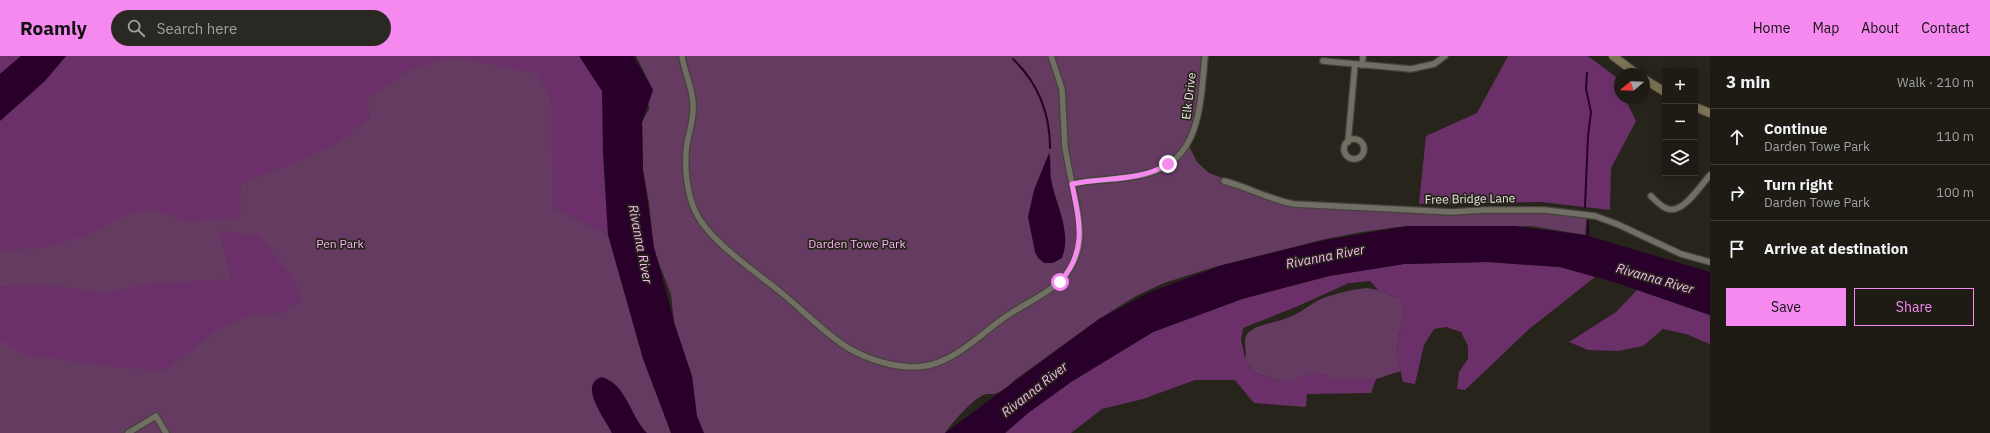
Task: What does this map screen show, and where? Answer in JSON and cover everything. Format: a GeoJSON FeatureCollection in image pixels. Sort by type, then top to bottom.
{"type":"FeatureCollection","features":[{"type":"Feature","properties":{"kind":"main road"},"geometry":{"type":"LineString","coordinates":[[1613,56],[1629,68]]}},
{"type":"Feature","properties":{"kind":"main road"},"geometry":{"type":"LineString","coordinates":[[1650,83],[1662,90]]}},
{"type":"Feature","properties":{"kind":"main road"},"geometry":{"type":"LineString","coordinates":[[1698,108],[1710,112]]}},
{"type":"Feature","properties":{"kind":"street"},"geometry":{"type":"LineString","coordinates":[[682,56],[693,104],[686,158],[688,188],[696,213],[704,224],[726,247],[832,336],[852,350],[879,361],[918,367],[928,366],[946,359],[1002,319],[1060,282],[1075,260],[1080,237],[1080,228],[1065,148],[1062,89],[1051,56]]}},
{"type":"Feature","properties":{"kind":"street","name":"Elk Drive"},"geometry":{"type":"LineString","coordinates":[[1072,184],[1099,179],[1136,176],[1153,172],[1168,164],[1176,157],[1191,138],[1198,120],[1205,56]]}},
{"type":"Feature","properties":{"kind":"street"},"geometry":{"type":"LineString","coordinates":[[1362,65],[1363,56]]}},
{"type":"Feature","properties":{"kind":"street"},"geometry":{"type":"LineString","coordinates":[[1323,61],[1411,70],[1426,67],[1446,56]]}},
{"type":"Feature","properties":{"kind":"street"},"geometry":{"type":"LineString","coordinates":[[1348,142],[1355,64]]}},
{"type":"Feature","properties":{"kind":"street"},"geometry":{"type":"LineString","coordinates":[[1651,196],[1660,205],[1669,210],[1676,209],[1684,206],[1710,175]]}},
{"type":"Feature","properties":{"kind":"street","name":"Free Bridge Lane"},"geometry":{"type":"LineString","coordinates":[[1224,182],[1240,186],[1273,199],[1304,205],[1452,212],[1522,210],[1595,216],[1617,224],[1681,254],[1710,262]]}},
{"type":"Feature","properties":{"kind":"street"},"geometry":{"type":"LineString","coordinates":[[128,433],[156,416],[166,433]]}},
{"type":"Feature","properties":{"kind":"green space","name":"Pen Park"},"geometry":{"type":"Polygon","coordinates":[[[65,56],[604,56],[680,433],[0,433],[0,117],[65,56]]]}},
{"type":"Feature","properties":{"kind":"green space","name":"Darden Towe Park"},"geometry":{"type":"Polygon","coordinates":[[[636,56],[1204,56],[1197,128],[1188,144],[1197,162],[1209,173],[1281,200],[1412,211],[1512,210],[1587,215],[1585,235],[1531,226],[1461,228],[1417,226],[1397,227],[1325,239],[1218,266],[1164,283],[1136,296],[1099,319],[1002,390],[993,394],[986,394],[975,400],[945,433],[699,433],[675,331],[671,295],[654,250],[649,203],[643,170],[642,122],[649,109],[648,101],[653,90],[636,56]]]}},
{"type":"Feature","properties":{"kind":"green space"},"geometry":{"type":"Polygon","coordinates":[[[1367,288],[1378,290],[1400,299],[1405,308],[1396,351],[1401,371],[1376,379],[1333,379],[1322,374],[1308,374],[1295,381],[1280,381],[1253,372],[1245,358],[1245,338],[1253,329],[1282,320],[1319,300],[1343,292],[1367,288]]]}},
{"type":"Feature","properties":{"kind":"shaded area"},"geometry":{"type":"Polygon","coordinates":[[[0,56],[21,56],[0,74],[0,56]]]}},
{"type":"Feature","properties":{"kind":"shaded area"},"geometry":{"type":"Polygon","coordinates":[[[66,56],[579,56],[602,91],[603,153],[608,235],[553,208],[551,99],[537,74],[454,57],[411,69],[367,98],[370,118],[339,142],[291,164],[241,184],[240,218],[184,221],[152,209],[126,214],[88,235],[46,247],[0,251],[0,121],[45,81],[66,56]]]}},
{"type":"Feature","properties":{"kind":"shaded area"},"geometry":{"type":"Polygon","coordinates":[[[1508,56],[1588,56],[1614,76],[1614,104],[1628,104],[1636,121],[1611,168],[1610,210],[1541,202],[1419,204],[1426,136],[1477,113],[1508,56]]]}},
{"type":"Feature","properties":{"kind":"shaded area"},"geometry":{"type":"Polygon","coordinates":[[[220,231],[260,236],[289,273],[303,300],[278,314],[253,314],[220,328],[164,371],[108,366],[27,355],[0,340],[0,286],[64,287],[105,293],[146,284],[231,279],[220,231]]]}},
{"type":"Feature","properties":{"kind":"shaded area"},"geometry":{"type":"Polygon","coordinates":[[[1488,262],[1560,267],[1595,277],[1528,330],[1465,390],[1457,389],[1459,372],[1468,359],[1468,346],[1461,332],[1446,327],[1434,329],[1424,345],[1415,384],[1403,382],[1396,351],[1405,308],[1400,299],[1378,290],[1370,281],[1349,283],[1296,307],[1243,328],[1241,340],[1245,358],[1253,372],[1280,381],[1295,381],[1307,374],[1322,374],[1334,379],[1376,379],[1371,393],[1307,394],[1306,407],[1254,403],[1235,380],[1195,380],[1143,399],[1102,409],[1071,433],[1005,433],[1028,413],[1071,382],[1153,332],[1242,299],[1329,276],[1404,264],[1488,262]]]}},
{"type":"Feature","properties":{"kind":"shaded area"},"geometry":{"type":"Polygon","coordinates":[[[1637,290],[1710,315],[1710,344],[1686,334],[1663,329],[1643,346],[1618,351],[1588,350],[1569,342],[1616,312],[1637,290]]]}},
{"type":"Feature","properties":{"kind":"water"},"geometry":{"type":"Polygon","coordinates":[[[21,56],[66,56],[45,81],[0,121],[0,74],[21,56]]]}},
{"type":"Feature","properties":{"kind":"water","name":"Rivanna River"},"geometry":{"type":"Polygon","coordinates":[[[579,56],[633,56],[653,90],[642,122],[643,170],[654,247],[675,325],[692,376],[697,416],[704,433],[671,433],[643,359],[608,235],[603,153],[602,91],[579,56]]]}},
{"type":"Feature","properties":{"kind":"water"},"geometry":{"type":"Polygon","coordinates":[[[1049,153],[1051,179],[1062,218],[1065,248],[1062,258],[1053,263],[1044,263],[1038,258],[1035,252],[1028,217],[1034,190],[1049,153]]]}},
{"type":"Feature","properties":{"kind":"water","name":"Rivanna River"},"geometry":{"type":"Polygon","coordinates":[[[1407,226],[1515,226],[1585,235],[1710,272],[1710,315],[1614,282],[1560,267],[1488,262],[1404,264],[1329,276],[1242,299],[1153,332],[1071,382],[1028,413],[1005,433],[945,433],[1099,319],[1150,292],[1223,265],[1321,241],[1407,226]]]}},
{"type":"Feature","properties":{"kind":"water"},"geometry":{"type":"Polygon","coordinates":[[[602,377],[610,381],[623,394],[636,418],[647,433],[612,433],[595,403],[593,394],[592,387],[595,381],[602,377]]]}},
{"type":"Feature","properties":{"kind":"waterway"},"geometry":{"type":"LineString","coordinates":[[1013,59],[1022,68],[1036,88],[1041,99],[1048,123],[1050,148]]}},
{"type":"Feature","properties":{"kind":"waterway"},"geometry":{"type":"LineString","coordinates":[[1585,207],[1588,136],[1591,112],[1586,89],[1587,73]]}},
{"type":"Feature","properties":{"kind":"waterway"},"geometry":{"type":"LineString","coordinates":[[1588,221],[1588,237]]}},
{"type":"Feature","properties":{"kind":"route"},"geometry":{"type":"LineString","coordinates":[[1060,282],[1075,260],[1080,237],[1080,228],[1072,184],[1099,179],[1145,175],[1168,164]]}}]}
